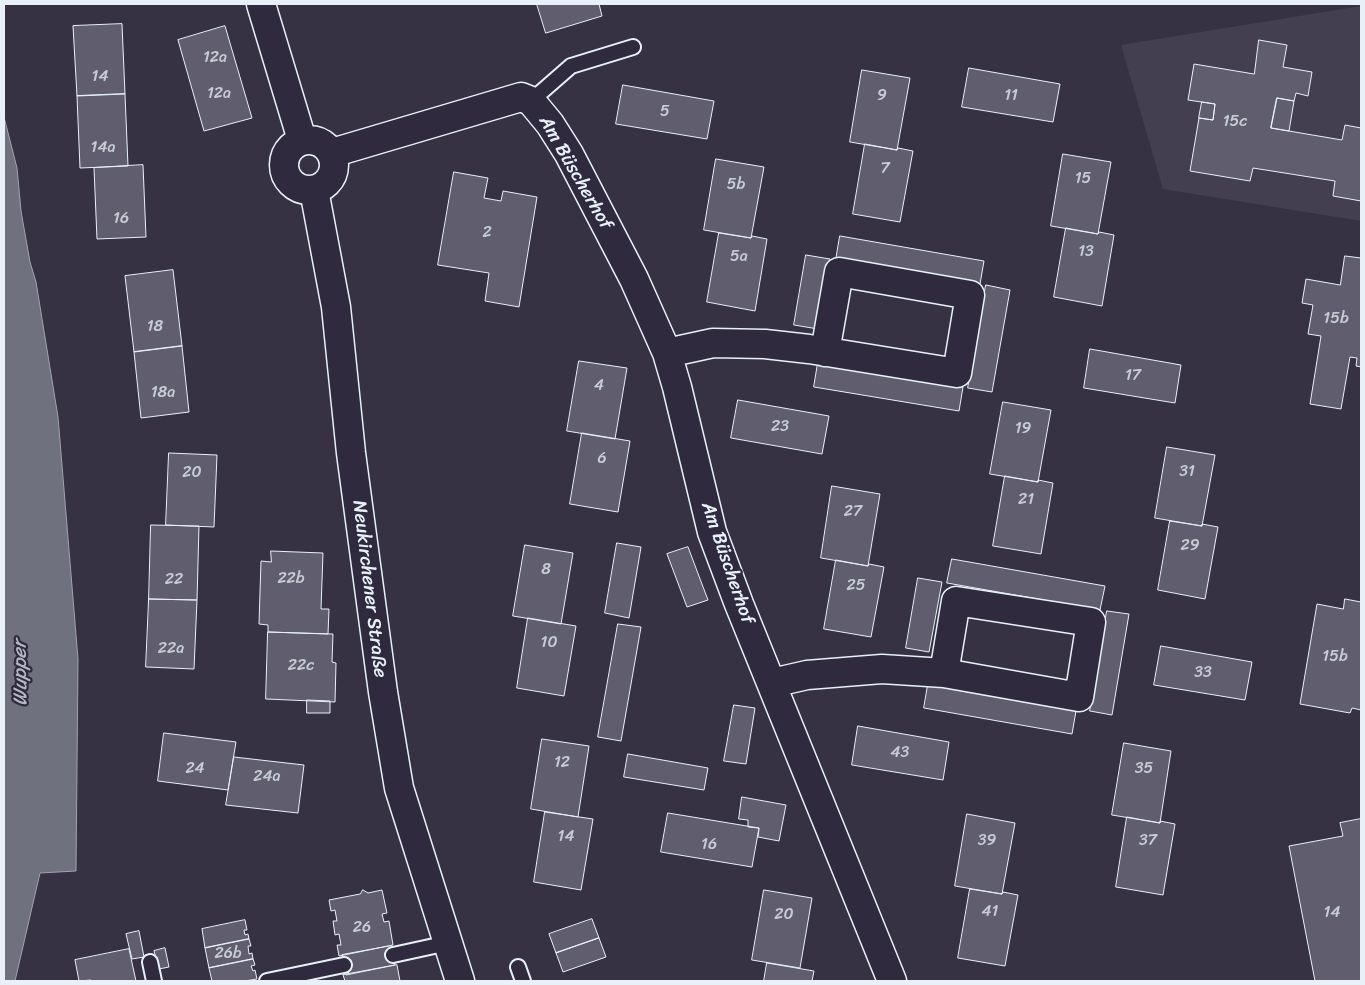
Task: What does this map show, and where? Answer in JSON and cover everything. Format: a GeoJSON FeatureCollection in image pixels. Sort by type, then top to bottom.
{"type":"FeatureCollection","features":[{"type":"Feature","properties":{"kind":"street"},"geometry":{"type":"LineString","coordinates":[[261,4],[302,140]]}},
{"type":"Feature","properties":{"kind":"street","name":"Am Büscherhof"},"geometry":{"type":"LineString","coordinates":[[332,153],[521,97],[531,101],[550,124],[569,154],[634,279],[667,353],[712,532],[739,604],[892,981]]}},
{"type":"Feature","properties":{"kind":"street"},"geometry":{"type":"LineString","coordinates":[[302,140],[320,141],[332,153],[335,162],[334,172],[330,180],[314,190],[305,190],[296,186],[285,173],[286,154],[293,145],[302,140]]}},
{"type":"Feature","properties":{"kind":"street","name":"Neukirchener Straße"},"geometry":{"type":"LineString","coordinates":[[314,190],[336,307],[351,453],[383,692],[399,788],[460,981]]}},
{"type":"Feature","properties":{"kind":"street"},"geometry":{"type":"LineString","coordinates":[[667,353],[713,343],[765,344],[956,373],[970,295],[839,272],[825,352]]}},
{"type":"Feature","properties":{"kind":"street"},"geometry":{"type":"LineString","coordinates":[[772,683],[807,675],[882,669],[944,673],[1079,697],[1091,622],[956,601],[944,673]]}},
{"type":"Feature","properties":{"kind":"lane"},"geometry":{"type":"LineString","coordinates":[[531,101],[570,66],[633,47]]}},
{"type":"Feature","properties":{"kind":"lane"},"geometry":{"type":"LineString","coordinates":[[393,954],[448,943]]}},
{"type":"Feature","properties":{"kind":"lane"},"geometry":{"type":"LineString","coordinates":[[150,962],[154,981]]}},
{"type":"Feature","properties":{"kind":"lane"},"geometry":{"type":"LineString","coordinates":[[266,981],[344,965]]}},
{"type":"Feature","properties":{"kind":"lane"},"geometry":{"type":"LineString","coordinates":[[518,967],[523,981]]}},
{"type":"Feature","properties":{"kind":"shaded area"},"geometry":{"type":"Polygon","coordinates":[[[1361,6],[1361,221],[1163,189],[1121,45],[1361,6]]]}},
{"type":"Feature","properties":{"kind":"water","name":"Wupper"},"geometry":{"type":"Polygon","coordinates":[[[4,117],[17,168],[21,211],[30,262],[36,282],[58,417],[78,659],[76,871],[40,873],[15,981],[4,981],[4,117]]]}},
{"type":"Feature","properties":{"kind":"building"},"geometry":{"type":"Polygon","coordinates":[[[537,4],[599,4],[602,16],[546,33],[537,4]]]}},
{"type":"Feature","properties":{"kind":"building"},"geometry":{"type":"Polygon","coordinates":[[[122,24],[125,94],[77,96],[73,26],[122,24]]]}},
{"type":"Feature","properties":{"kind":"building"},"geometry":{"type":"Polygon","coordinates":[[[225,26],[252,118],[204,131],[178,40],[225,26]]]}},
{"type":"Feature","properties":{"kind":"building"},"geometry":{"type":"Polygon","coordinates":[[[1259,40],[1287,45],[1283,67],[1312,72],[1308,96],[1296,93],[1294,101],[1277,98],[1271,128],[1342,140],[1345,125],[1361,128],[1361,201],[1333,196],[1335,181],[1253,168],[1250,181],[1190,171],[1199,118],[1213,120],[1215,104],[1188,100],[1194,64],[1254,74],[1259,40]]]}},
{"type":"Feature","properties":{"kind":"building"},"geometry":{"type":"Polygon","coordinates":[[[969,68],[1060,84],[1053,122],[962,107],[969,68]]]}},
{"type":"Feature","properties":{"kind":"building"},"geometry":{"type":"Polygon","coordinates":[[[862,70],[910,78],[897,150],[850,142],[862,70]]]}},
{"type":"Feature","properties":{"kind":"building"},"geometry":{"type":"Polygon","coordinates":[[[623,85],[714,101],[707,139],[616,124],[623,85]]]}},
{"type":"Feature","properties":{"kind":"building"},"geometry":{"type":"Polygon","coordinates":[[[125,94],[128,166],[80,168],[77,96],[125,94]]]}},
{"type":"Feature","properties":{"kind":"building"},"geometry":{"type":"Polygon","coordinates":[[[1277,98],[1294,101],[1289,131],[1271,128],[1277,98]]]}},
{"type":"Feature","properties":{"kind":"building"},"geometry":{"type":"Polygon","coordinates":[[[1202,102],[1215,104],[1213,120],[1199,118],[1202,102]]]}},
{"type":"Feature","properties":{"kind":"building"},"geometry":{"type":"Polygon","coordinates":[[[865,144],[913,151],[900,222],[853,214],[865,144]]]}},
{"type":"Feature","properties":{"kind":"building"},"geometry":{"type":"Polygon","coordinates":[[[1063,154],[1111,162],[1098,234],[1051,226],[1063,154]]]}},
{"type":"Feature","properties":{"kind":"building"},"geometry":{"type":"Polygon","coordinates":[[[716,159],[764,167],[751,238],[704,230],[716,159]]]}},
{"type":"Feature","properties":{"kind":"building"},"geometry":{"type":"Polygon","coordinates":[[[143,165],[146,237],[97,239],[94,168],[143,165]]]}},
{"type":"Feature","properties":{"kind":"building"},"geometry":{"type":"Polygon","coordinates":[[[454,172],[488,178],[484,198],[501,201],[503,191],[537,197],[519,307],[485,301],[489,273],[438,265],[454,172]]]}},
{"type":"Feature","properties":{"kind":"building"},"geometry":{"type":"Polygon","coordinates":[[[1066,228],[1114,235],[1102,306],[1054,297],[1066,228]]]}},
{"type":"Feature","properties":{"kind":"building"},"geometry":{"type":"Polygon","coordinates":[[[719,233],[767,239],[755,311],[707,302],[719,233]]]}},
{"type":"Feature","properties":{"kind":"building"},"geometry":{"type":"Polygon","coordinates":[[[840,236],[984,261],[980,284],[836,260],[840,236]]]}},
{"type":"Feature","properties":{"kind":"building"},"geometry":{"type":"Polygon","coordinates":[[[806,255],[830,259],[818,329],[794,325],[806,255]]]}},
{"type":"Feature","properties":{"kind":"building"},"geometry":{"type":"Polygon","coordinates":[[[1345,256],[1361,258],[1361,367],[1356,366],[1357,358],[1350,357],[1341,409],[1310,404],[1321,336],[1308,334],[1313,305],[1302,303],[1306,279],[1340,285],[1345,256]]]}},
{"type":"Feature","properties":{"kind":"building"},"geometry":{"type":"Polygon","coordinates":[[[173,270],[182,346],[134,352],[125,276],[173,270]]]}},
{"type":"Feature","properties":{"kind":"building"},"geometry":{"type":"Polygon","coordinates":[[[986,285],[1010,290],[992,392],[968,388],[986,285]]]}},
{"type":"Feature","properties":{"kind":"building"},"geometry":{"type":"Polygon","coordinates":[[[182,346],[189,412],[141,418],[134,352],[182,346]]]}},
{"type":"Feature","properties":{"kind":"building"},"geometry":{"type":"Polygon","coordinates":[[[1090,349],[1181,365],[1175,403],[1084,388],[1090,349]]]}},
{"type":"Feature","properties":{"kind":"building"},"geometry":{"type":"Polygon","coordinates":[[[579,361],[627,368],[615,439],[567,431],[579,361]]]}},
{"type":"Feature","properties":{"kind":"building"},"geometry":{"type":"Polygon","coordinates":[[[818,363],[963,387],[959,411],[814,387],[818,363]]]}},
{"type":"Feature","properties":{"kind":"building"},"geometry":{"type":"Polygon","coordinates":[[[738,400],[829,416],[822,454],[731,438],[738,400]]]}},
{"type":"Feature","properties":{"kind":"building"},"geometry":{"type":"Polygon","coordinates":[[[1003,402],[1051,410],[1038,482],[990,474],[1003,402]]]}},
{"type":"Feature","properties":{"kind":"building"},"geometry":{"type":"Polygon","coordinates":[[[582,433],[630,441],[618,512],[570,504],[582,433]]]}},
{"type":"Feature","properties":{"kind":"building"},"geometry":{"type":"Polygon","coordinates":[[[1167,447],[1215,455],[1202,526],[1155,518],[1167,447]]]}},
{"type":"Feature","properties":{"kind":"building"},"geometry":{"type":"Polygon","coordinates":[[[169,453],[217,455],[214,527],[166,525],[169,453]]]}},
{"type":"Feature","properties":{"kind":"building"},"geometry":{"type":"Polygon","coordinates":[[[1005,476],[1053,483],[1041,554],[993,546],[1005,476]]]}},
{"type":"Feature","properties":{"kind":"building"},"geometry":{"type":"Polygon","coordinates":[[[832,486],[880,494],[868,566],[821,558],[832,486]]]}},
{"type":"Feature","properties":{"kind":"building"},"geometry":{"type":"Polygon","coordinates":[[[1170,521],[1218,527],[1205,599],[1158,590],[1170,521]]]}},
{"type":"Feature","properties":{"kind":"building"},"geometry":{"type":"Polygon","coordinates":[[[151,525],[199,526],[197,600],[149,599],[151,525]]]}},
{"type":"Feature","properties":{"kind":"building"},"geometry":{"type":"Polygon","coordinates":[[[617,543],[641,547],[629,618],[605,613],[617,543]]]}},
{"type":"Feature","properties":{"kind":"building"},"geometry":{"type":"Polygon","coordinates":[[[525,545],[573,553],[561,624],[513,616],[525,545]]]}},
{"type":"Feature","properties":{"kind":"building"},"geometry":{"type":"Polygon","coordinates":[[[688,547],[708,600],[687,607],[667,554],[688,547]]]}},
{"type":"Feature","properties":{"kind":"building"},"geometry":{"type":"Polygon","coordinates":[[[271,551],[323,553],[321,609],[329,609],[328,634],[268,632],[268,625],[259,624],[261,561],[271,562],[271,551]]]}},
{"type":"Feature","properties":{"kind":"building"},"geometry":{"type":"Polygon","coordinates":[[[952,559],[1105,586],[1100,610],[947,583],[952,559]]]}},
{"type":"Feature","properties":{"kind":"building"},"geometry":{"type":"Polygon","coordinates":[[[836,560],[884,567],[871,637],[824,629],[836,560]]]}},
{"type":"Feature","properties":{"kind":"building"},"geometry":{"type":"Polygon","coordinates":[[[918,578],[942,582],[929,652],[906,648],[918,578]]]}},
{"type":"Feature","properties":{"kind":"building"},"geometry":{"type":"Polygon","coordinates":[[[149,599],[197,600],[194,669],[146,667],[149,599]]]}},
{"type":"Feature","properties":{"kind":"building"},"geometry":{"type":"Polygon","coordinates":[[[1345,599],[1361,602],[1361,710],[1352,708],[1350,713],[1300,704],[1317,604],[1343,609],[1345,599]]]}},
{"type":"Feature","properties":{"kind":"building"},"geometry":{"type":"Polygon","coordinates":[[[1107,611],[1129,614],[1112,715],[1090,711],[1107,611]]]}},
{"type":"Feature","properties":{"kind":"building"},"geometry":{"type":"Polygon","coordinates":[[[528,618],[576,626],[564,696],[517,688],[528,618]]]}},
{"type":"Feature","properties":{"kind":"building"},"geometry":{"type":"Polygon","coordinates":[[[618,624],[641,627],[621,741],[598,737],[618,624]]]}},
{"type":"Feature","properties":{"kind":"building"},"geometry":{"type":"Polygon","coordinates":[[[268,632],[333,634],[332,662],[336,663],[335,702],[266,699],[268,632]]]}},
{"type":"Feature","properties":{"kind":"building"},"geometry":{"type":"Polygon","coordinates":[[[1161,646],[1252,662],[1245,700],[1154,685],[1161,646]]]}},
{"type":"Feature","properties":{"kind":"building"},"geometry":{"type":"Polygon","coordinates":[[[928,685],[1076,711],[1072,734],[924,708],[928,685]]]}},
{"type":"Feature","properties":{"kind":"building"},"geometry":{"type":"Polygon","coordinates":[[[307,700],[330,701],[330,713],[307,713],[307,700]]]}},
{"type":"Feature","properties":{"kind":"building"},"geometry":{"type":"Polygon","coordinates":[[[734,705],[755,708],[746,764],[724,761],[734,705]]]}},
{"type":"Feature","properties":{"kind":"building"},"geometry":{"type":"Polygon","coordinates":[[[858,726],[949,742],[943,780],[852,765],[858,726]]]}},
{"type":"Feature","properties":{"kind":"building"},"geometry":{"type":"Polygon","coordinates":[[[164,733],[236,742],[228,790],[158,781],[164,733]]]}},
{"type":"Feature","properties":{"kind":"building"},"geometry":{"type":"Polygon","coordinates":[[[542,739],[589,746],[578,817],[531,809],[542,739]]]}},
{"type":"Feature","properties":{"kind":"building"},"geometry":{"type":"Polygon","coordinates":[[[1124,743],[1171,751],[1160,823],[1112,815],[1124,743]]]}},
{"type":"Feature","properties":{"kind":"building"},"geometry":{"type":"Polygon","coordinates":[[[628,754],[708,768],[704,790],[624,777],[628,754]]]}},
{"type":"Feature","properties":{"kind":"building"},"geometry":{"type":"Polygon","coordinates":[[[234,757],[304,765],[298,813],[226,805],[234,757]]]}},
{"type":"Feature","properties":{"kind":"building"},"geometry":{"type":"Polygon","coordinates":[[[742,797],[786,805],[779,841],[758,837],[759,828],[748,827],[748,820],[739,819],[742,797]]]}},
{"type":"Feature","properties":{"kind":"building"},"geometry":{"type":"Polygon","coordinates":[[[545,812],[593,819],[581,890],[534,882],[545,812]]]}},
{"type":"Feature","properties":{"kind":"building"},"geometry":{"type":"Polygon","coordinates":[[[668,813],[759,828],[752,867],[661,852],[668,813]]]}},
{"type":"Feature","properties":{"kind":"building"},"geometry":{"type":"Polygon","coordinates":[[[967,814],[1015,823],[1002,894],[955,886],[967,814]]]}},
{"type":"Feature","properties":{"kind":"building"},"geometry":{"type":"Polygon","coordinates":[[[1127,817],[1175,824],[1163,895],[1116,887],[1127,817]]]}},
{"type":"Feature","properties":{"kind":"building"},"geometry":{"type":"Polygon","coordinates":[[[1361,819],[1361,981],[1315,981],[1289,846],[1343,836],[1340,823],[1361,819]]]}},
{"type":"Feature","properties":{"kind":"building"},"geometry":{"type":"Polygon","coordinates":[[[970,889],[1018,895],[1005,966],[958,958],[970,889]]]}},
{"type":"Feature","properties":{"kind":"building"},"geometry":{"type":"Polygon","coordinates":[[[363,890],[368,893],[382,890],[387,913],[382,914],[384,922],[389,921],[393,945],[339,956],[337,945],[341,945],[339,934],[335,935],[333,921],[337,921],[335,910],[331,911],[329,900],[360,894],[363,890]]]}},
{"type":"Feature","properties":{"kind":"building"},"geometry":{"type":"Polygon","coordinates":[[[764,890],[812,898],[800,968],[752,960],[764,890]]]}},
{"type":"Feature","properties":{"kind":"building"},"geometry":{"type":"Polygon","coordinates":[[[592,919],[599,938],[556,953],[549,934],[592,919]]]}},
{"type":"Feature","properties":{"kind":"building"},"geometry":{"type":"Polygon","coordinates":[[[245,920],[247,930],[244,930],[245,935],[248,934],[249,939],[205,948],[202,929],[245,920]]]}},
{"type":"Feature","properties":{"kind":"building"},"geometry":{"type":"Polygon","coordinates":[[[139,931],[144,957],[132,959],[126,934],[139,931]]]}},
{"type":"Feature","properties":{"kind":"building"},"geometry":{"type":"Polygon","coordinates":[[[599,938],[606,957],[563,972],[556,953],[599,938]]]}},
{"type":"Feature","properties":{"kind":"building"},"geometry":{"type":"Polygon","coordinates":[[[249,939],[251,946],[248,946],[249,954],[252,953],[253,959],[209,968],[205,948],[249,939]]]}},
{"type":"Feature","properties":{"kind":"building"},"geometry":{"type":"Polygon","coordinates":[[[391,946],[395,965],[346,975],[342,955],[391,946]]]}},
{"type":"Feature","properties":{"kind":"building"},"geometry":{"type":"Polygon","coordinates":[[[165,948],[169,967],[159,969],[154,951],[165,948]]]}},
{"type":"Feature","properties":{"kind":"building"},"geometry":{"type":"Polygon","coordinates":[[[129,949],[136,981],[79,981],[75,960],[129,949]]]}},
{"type":"Feature","properties":{"kind":"building"},"geometry":{"type":"Polygon","coordinates":[[[253,959],[255,965],[251,966],[253,971],[255,970],[257,979],[212,981],[209,968],[253,959]]]}},
{"type":"Feature","properties":{"kind":"building"},"geometry":{"type":"Polygon","coordinates":[[[767,963],[814,971],[812,981],[764,981],[767,963]]]}},
{"type":"Feature","properties":{"kind":"building"},"geometry":{"type":"Polygon","coordinates":[[[397,965],[400,981],[345,981],[343,975],[397,965]]]}}]}
